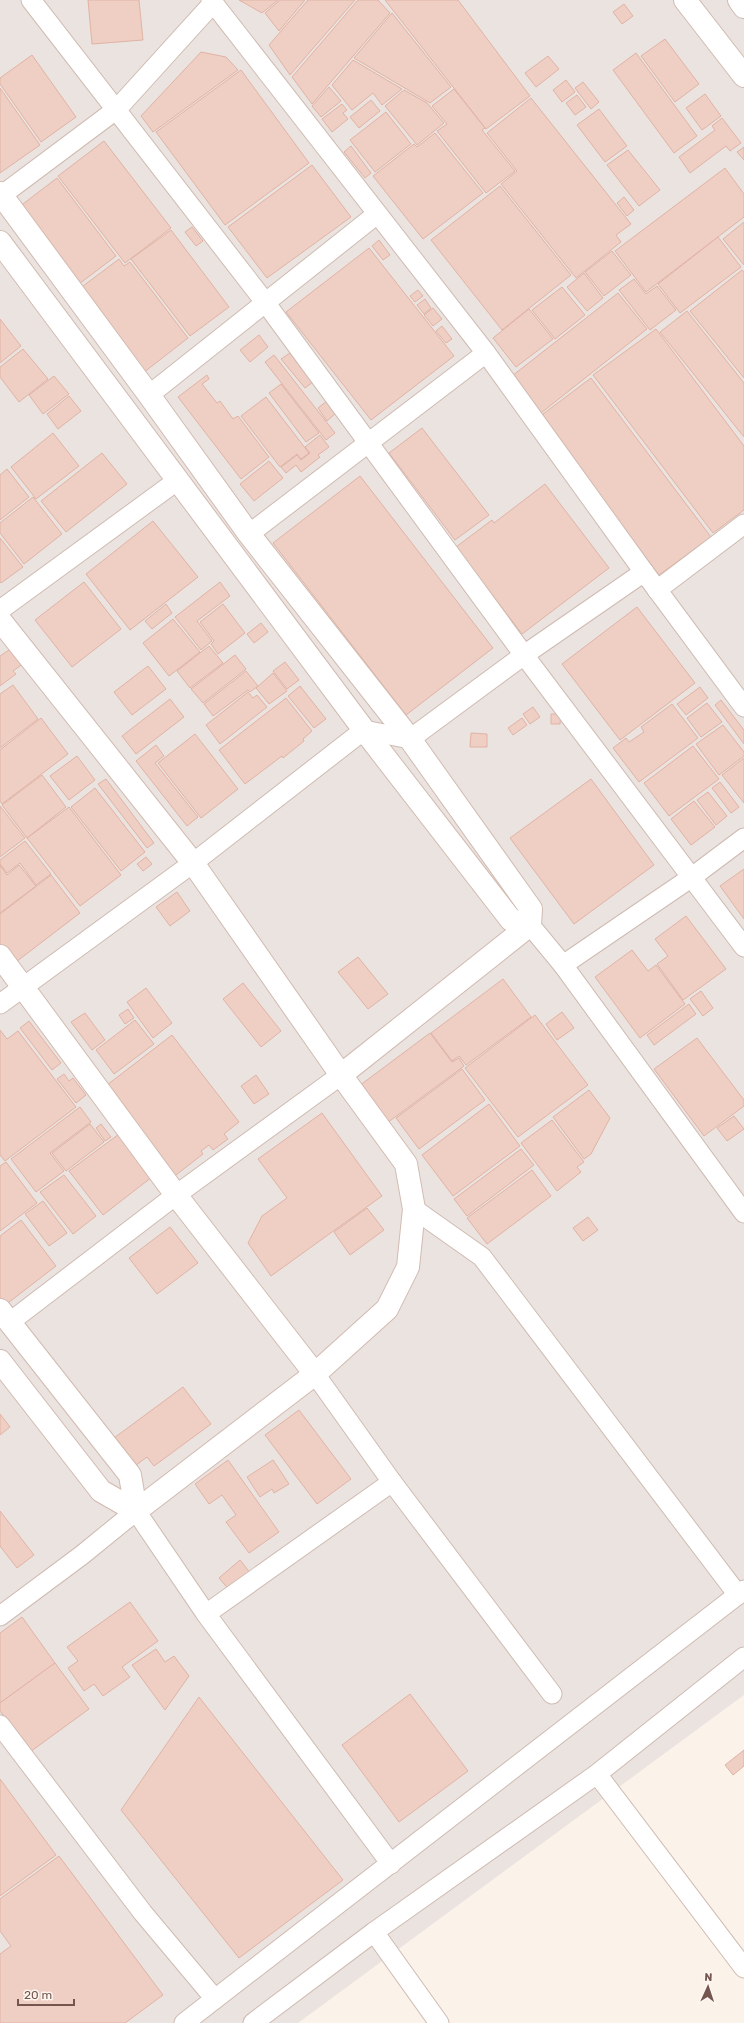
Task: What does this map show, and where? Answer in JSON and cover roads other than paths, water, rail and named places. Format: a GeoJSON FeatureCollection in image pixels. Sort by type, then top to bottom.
{"type":"FeatureCollection","features":[{"type":"Feature","properties":{"kind":"street"},"geometry":{"type":"LineString","coordinates":[[31,0],[266,302],[524,655],[744,947]]}},
{"type":"Feature","properties":{"kind":"street"},"geometry":{"type":"LineString","coordinates":[[685,0],[744,76]]}},
{"type":"Feature","properties":{"kind":"street"},"geometry":{"type":"LineString","coordinates":[[739,0],[744,7]]}},
{"type":"Feature","properties":{"kind":"street"},"geometry":{"type":"LineString","coordinates":[[391,1864],[206,1614],[136,1511],[130,1475],[5,1316],[176,1195],[340,1075],[530,924],[531,909],[410,739],[249,534],[1,194],[117,109],[212,2],[486,353],[657,590],[744,707]]}},
{"type":"Feature","properties":{"kind":"street"},"geometry":{"type":"LineString","coordinates":[[149,395],[377,214]]}},
{"type":"Feature","properties":{"kind":"street"},"geometry":{"type":"LineString","coordinates":[[0,242],[364,730],[511,920],[530,924],[563,965],[744,1213]]}},
{"type":"Feature","properties":{"kind":"street"},"geometry":{"type":"LineString","coordinates":[[249,534],[486,353]]}},
{"type":"Feature","properties":{"kind":"street"},"geometry":{"type":"LineString","coordinates":[[0,610],[178,480]]}},
{"type":"Feature","properties":{"kind":"street"},"geometry":{"type":"LineString","coordinates":[[657,590],[744,524]]}},
{"type":"Feature","properties":{"kind":"street"},"geometry":{"type":"LineString","coordinates":[[0,1004],[193,863],[364,730],[410,739],[524,655],[644,572]]}},
{"type":"Feature","properties":{"kind":"street"},"geometry":{"type":"LineString","coordinates":[[0,620],[193,863],[340,1075],[406,1164],[414,1209],[408,1267],[387,1309],[315,1374],[136,1511],[82,1555],[0,1616]]}},
{"type":"Feature","properties":{"kind":"street"},"geometry":{"type":"LineString","coordinates":[[563,965],[692,877],[744,838]]}},
{"type":"Feature","properties":{"kind":"street"},"geometry":{"type":"LineString","coordinates":[[0,956],[176,1195],[315,1374],[392,1482],[552,1694]]}},
{"type":"Feature","properties":{"kind":"street"},"geometry":{"type":"LineString","coordinates":[[184,2023],[741,1593],[482,1257],[414,1209]]}},
{"type":"Feature","properties":{"kind":"street"},"geometry":{"type":"LineString","coordinates":[[0,1361],[101,1491],[136,1511]]}},
{"type":"Feature","properties":{"kind":"street"},"geometry":{"type":"LineString","coordinates":[[206,1614],[392,1482]]}},
{"type":"Feature","properties":{"kind":"street"},"geometry":{"type":"LineString","coordinates":[[253,2023],[374,1932],[597,1774],[744,1658]]}},
{"type":"Feature","properties":{"kind":"street"},"geometry":{"type":"LineString","coordinates":[[0,1725],[143,1913],[215,1999]]}},
{"type":"Feature","properties":{"kind":"street"},"geometry":{"type":"LineString","coordinates":[[597,1774],[744,1968]]}},
{"type":"Feature","properties":{"kind":"street"},"geometry":{"type":"LineString","coordinates":[[374,1932],[439,2023]]}}]}
